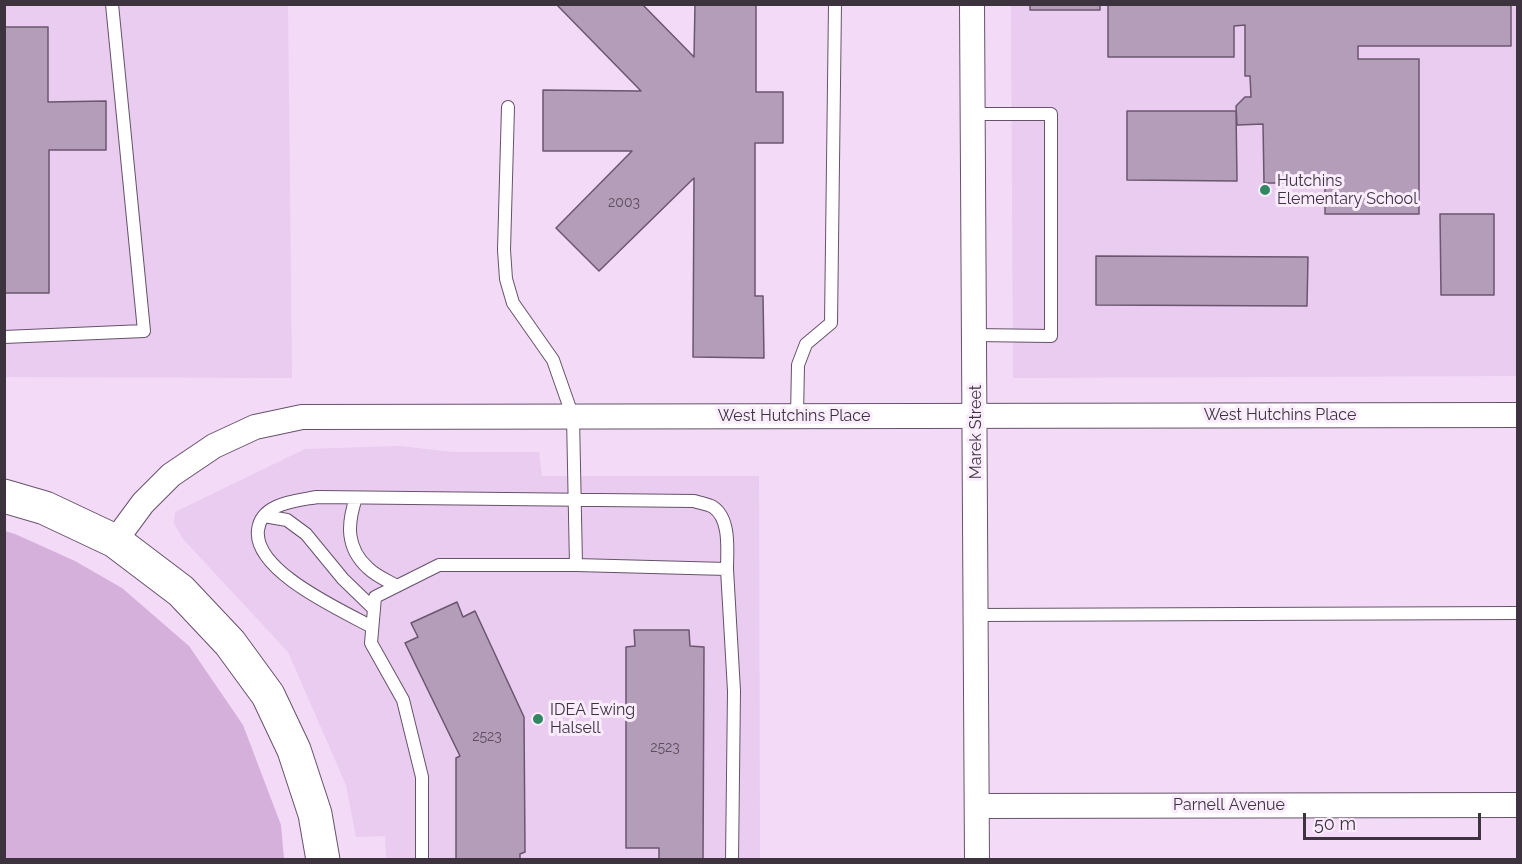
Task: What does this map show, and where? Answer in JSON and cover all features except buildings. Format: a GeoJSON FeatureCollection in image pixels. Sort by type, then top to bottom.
{"type":"FeatureCollection","features":[{"type":"Feature","properties":{"kind":"street","name":"Marek Street"},"geometry":{"type":"LineString","coordinates":[[972,4],[977,860]]}},
{"type":"Feature","properties":{"kind":"street","name":"West Hutchins Place"},"geometry":{"type":"LineString","coordinates":[[115,541],[143,503],[171,475],[214,446],[255,427],[302,417],[1518,415]]}},
{"type":"Feature","properties":{"kind":"street"},"geometry":{"type":"LineString","coordinates":[[4,496],[45,508],[115,541],[181,591],[230,644],[268,695],[294,750],[315,814],[323,860]]}},
{"type":"Feature","properties":{"kind":"street","name":"Parnell Avenue"},"geometry":{"type":"LineString","coordinates":[[977,806],[1518,805]]}},
{"type":"Feature","properties":{"kind":"lane"},"geometry":{"type":"LineString","coordinates":[[4,337],[144,331],[112,4]]}},
{"type":"Feature","properties":{"kind":"lane"},"geometry":{"type":"LineString","coordinates":[[797,416],[798,365],[806,344],[831,323],[835,4]]}},
{"type":"Feature","properties":{"kind":"lane"},"geometry":{"type":"LineString","coordinates":[[508,106],[504,250],[506,279],[513,303],[553,360],[573,417],[576,565]]}},
{"type":"Feature","properties":{"kind":"lane"},"geometry":{"type":"LineString","coordinates":[[973,114],[1051,114],[1051,336],[975,335]]}},
{"type":"Feature","properties":{"kind":"lane"},"geometry":{"type":"LineString","coordinates":[[372,627],[290,580],[263,555],[257,538],[258,522],[270,509],[286,502],[317,497],[694,501],[714,507],[722,519],[726,535],[734,691],[732,860]]}},
{"type":"Feature","properties":{"kind":"lane"},"geometry":{"type":"LineString","coordinates":[[356,498],[349,518],[352,545],[369,568],[397,586]]}},
{"type":"Feature","properties":{"kind":"lane"},"geometry":{"type":"LineString","coordinates":[[264,516],[287,520],[306,534],[343,579],[374,609]]}},
{"type":"Feature","properties":{"kind":"lane"},"geometry":{"type":"LineString","coordinates":[[422,860],[422,777],[403,700],[371,643],[375,597],[439,565],[576,565],[727,569]]}},
{"type":"Feature","properties":{"kind":"lane"},"geometry":{"type":"LineString","coordinates":[[976,615],[1518,613]]}},
{"type":"Feature","properties":{"kind":"shaded area"},"geometry":{"type":"Polygon","coordinates":[[[5,5],[288,5],[292,378],[5,377],[5,5]]]}},
{"type":"Feature","properties":{"kind":"shaded area","name":"Hutchins Elementary School"},"geometry":{"type":"Polygon","coordinates":[[[1011,5],[1517,5],[1517,376],[1013,378],[1011,5]]]}},
{"type":"Feature","properties":{"kind":"shaded area","name":"IDEA Ewing Halsell"},"geometry":{"type":"Polygon","coordinates":[[[399,446],[453,452],[539,452],[542,476],[759,476],[760,859],[386,859],[385,836],[356,837],[346,785],[288,652],[183,539],[174,523],[175,512],[305,449],[399,446]]]}},
{"type":"Feature","properties":{"kind":"shaded area"},"geometry":{"type":"Polygon","coordinates":[[[5,531],[75,561],[122,588],[189,646],[243,725],[281,825],[284,859],[5,859],[5,531]]]}},
{"type":"Feature","properties":{"kind":"place","name":"Hutchins Elementary School"},"geometry":{"type":"Point","coordinates":[1265,190]}},
{"type":"Feature","properties":{"kind":"place","name":"IDEA Ewing Halsell"},"geometry":{"type":"Point","coordinates":[538,719]}}]}
